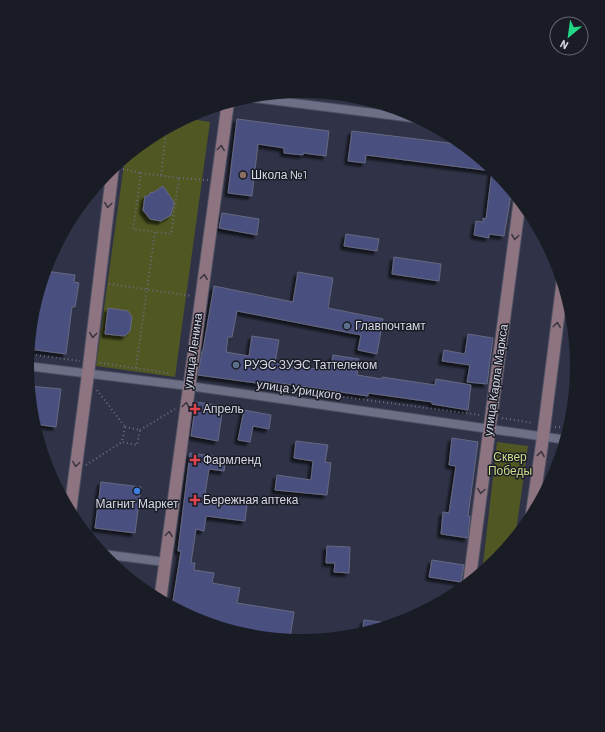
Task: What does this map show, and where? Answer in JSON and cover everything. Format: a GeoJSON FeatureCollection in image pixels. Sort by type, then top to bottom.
{"type":"FeatureCollection","features":[{"type":"Feature","properties":{"kind":"street"},"geometry":{"type":"LineString","coordinates":[[269,100],[397,115]]}},
{"type":"Feature","properties":{"kind":"street","name":"улица Ленина"},"geometry":{"type":"LineString","coordinates":[[161,594],[227,109]]}},
{"type":"Feature","properties":{"kind":"street"},"geometry":{"type":"LineString","coordinates":[[71,502],[75,473],[94,369],[99,283],[112,177]]}},
{"type":"Feature","properties":{"kind":"street","name":"улица Карла Маркса"},"geometry":{"type":"LineString","coordinates":[[469,577],[519,207]]}},
{"type":"Feature","properties":{"kind":"street"},"geometry":{"type":"LineString","coordinates":[[534,502],[561,294]]}},
{"type":"Feature","properties":{"kind":"street","name":"улица Урицкого"},"geometry":{"type":"LineString","coordinates":[[34,366],[94,369],[189,382],[489,429],[544,431],[561,438]]}},
{"type":"Feature","properties":{"kind":"street"},"geometry":{"type":"LineString","coordinates":[[112,555],[165,562]]}},
{"type":"Feature","properties":{"kind":"path"},"geometry":{"type":"LineString","coordinates":[[161,175],[166,134]]}},
{"type":"Feature","properties":{"kind":"path"},"geometry":{"type":"LineString","coordinates":[[121,168],[179,178],[217,181]]}},
{"type":"Feature","properties":{"kind":"path"},"geometry":{"type":"LineString","coordinates":[[141,172],[133,229],[171,234],[179,178]]}},
{"type":"Feature","properties":{"kind":"path"},"geometry":{"type":"LineString","coordinates":[[136,368],[155,232]]}},
{"type":"Feature","properties":{"kind":"path"},"geometry":{"type":"LineString","coordinates":[[99,283],[201,297]]}},
{"type":"Feature","properties":{"kind":"path"},"geometry":{"type":"LineString","coordinates":[[35,355],[94,369],[136,368],[189,382]]}},
{"type":"Feature","properties":{"kind":"path"},"geometry":{"type":"LineString","coordinates":[[94,369],[97,390],[125,427],[140,430],[186,402]]}},
{"type":"Feature","properties":{"kind":"path"},"geometry":{"type":"LineString","coordinates":[[261,386],[491,416],[544,431],[563,429]]}},
{"type":"Feature","properties":{"kind":"path"},"geometry":{"type":"LineString","coordinates":[[122,442],[125,427]]}},
{"type":"Feature","properties":{"kind":"path"},"geometry":{"type":"LineString","coordinates":[[75,473],[122,442],[137,445],[140,430]]}},
{"type":"Feature","properties":{"kind":"green space"},"geometry":{"type":"Polygon","coordinates":[[[196,120],[210,122],[175,377],[96,366],[124,165],[168,133],[196,120]]]}},
{"type":"Feature","properties":{"kind":"green space","name":"Сквер Победы"},"geometry":{"type":"Polygon","coordinates":[[[497,442],[528,446],[516,528],[483,565],[497,442]]]}},
{"type":"Feature","properties":{"kind":"building","name":"Школа №1"},"geometry":{"type":"Polygon","coordinates":[[[237,119],[329,131],[326,156],[303,153],[303,155],[284,153],[284,148],[258,144],[252,196],[228,193],[237,119]]]}},
{"type":"Feature","properties":{"kind":"building"},"geometry":{"type":"Polygon","coordinates":[[[352,131],[453,143],[486,170],[366,155],[365,163],[348,161],[352,131]]]}},
{"type":"Feature","properties":{"kind":"building"},"geometry":{"type":"Polygon","coordinates":[[[491,175],[511,197],[504,236],[489,234],[489,238],[474,235],[476,221],[483,222],[483,218],[486,219],[491,175]]]}},
{"type":"Feature","properties":{"kind":"building"},"geometry":{"type":"Polygon","coordinates":[[[163,186],[174,202],[171,215],[161,221],[150,219],[143,210],[145,196],[148,196],[150,193],[163,186]]]}},
{"type":"Feature","properties":{"kind":"building"},"geometry":{"type":"Polygon","coordinates":[[[222,213],[259,219],[257,235],[219,228],[222,213]]]}},
{"type":"Feature","properties":{"kind":"building"},"geometry":{"type":"Polygon","coordinates":[[[346,234],[379,239],[377,251],[344,246],[346,234]]]}},
{"type":"Feature","properties":{"kind":"building"},"geometry":{"type":"Polygon","coordinates":[[[394,257],[441,264],[439,281],[392,274],[394,257]]]}},
{"type":"Feature","properties":{"kind":"building"},"geometry":{"type":"Polygon","coordinates":[[[51,272],[75,275],[74,282],[79,283],[75,307],[72,307],[66,354],[35,350],[39,314],[51,272]]]}},
{"type":"Feature","properties":{"kind":"building"},"geometry":{"type":"Polygon","coordinates":[[[298,272],[333,278],[328,308],[383,319],[377,354],[358,350],[361,335],[237,311],[232,337],[228,337],[226,352],[249,356],[252,336],[279,340],[275,363],[330,371],[333,355],[359,359],[357,375],[435,385],[436,379],[471,385],[468,410],[432,404],[432,402],[368,393],[368,396],[272,382],[271,385],[198,375],[214,286],[293,302],[298,272]]]}},
{"type":"Feature","properties":{"kind":"building"},"geometry":{"type":"Polygon","coordinates":[[[108,308],[128,311],[132,317],[130,331],[125,336],[105,334],[108,308]]]}},
{"type":"Feature","properties":{"kind":"building"},"geometry":{"type":"Polygon","coordinates":[[[468,334],[493,338],[487,384],[467,382],[470,365],[442,361],[444,350],[465,354],[468,334]]]}},
{"type":"Feature","properties":{"kind":"building"},"geometry":{"type":"Polygon","coordinates":[[[35,387],[61,389],[56,427],[41,425],[35,387]]]}},
{"type":"Feature","properties":{"kind":"building"},"geometry":{"type":"Polygon","coordinates":[[[196,402],[223,406],[218,441],[191,436],[196,402]]]}},
{"type":"Feature","properties":{"kind":"building"},"geometry":{"type":"Polygon","coordinates":[[[244,410],[271,415],[269,429],[253,426],[250,442],[238,440],[244,410]]]}},
{"type":"Feature","properties":{"kind":"building"},"geometry":{"type":"Polygon","coordinates":[[[452,438],[478,442],[468,516],[470,516],[468,538],[441,534],[443,512],[449,513],[456,466],[449,465],[452,438]]]}},
{"type":"Feature","properties":{"kind":"building"},"geometry":{"type":"Polygon","coordinates":[[[296,441],[328,445],[325,462],[331,463],[327,495],[275,490],[277,475],[311,480],[313,461],[294,458],[296,441]]]}},
{"type":"Feature","properties":{"kind":"building"},"geometry":{"type":"Polygon","coordinates":[[[190,453],[226,458],[224,471],[209,469],[204,500],[247,505],[245,521],[206,516],[204,531],[196,529],[191,563],[195,563],[194,570],[214,573],[212,583],[240,588],[237,603],[294,612],[291,634],[267,632],[233,625],[200,614],[173,601],[181,551],[178,551],[190,453]]]}},
{"type":"Feature","properties":{"kind":"building"},"geometry":{"type":"Polygon","coordinates":[[[101,482],[141,487],[135,533],[95,528],[101,482]]]}},
{"type":"Feature","properties":{"kind":"building"},"geometry":{"type":"Polygon","coordinates":[[[327,546],[350,547],[349,573],[334,572],[335,563],[326,563],[327,546]]]}},
{"type":"Feature","properties":{"kind":"building"},"geometry":{"type":"Polygon","coordinates":[[[432,560],[464,565],[461,582],[429,577],[432,560]]]}},
{"type":"Feature","properties":{"kind":"building"},"geometry":{"type":"Polygon","coordinates":[[[364,620],[382,622],[372,625],[363,627],[364,620]]]}},
{"type":"Feature","properties":{"kind":"place","name":"Школа №1"},"geometry":{"type":"Point","coordinates":[243,175]}},
{"type":"Feature","properties":{"kind":"place","name":"Главпочтамт"},"geometry":{"type":"Point","coordinates":[347,326]}},
{"type":"Feature","properties":{"kind":"place","name":"РУЭС ЗУЭС Таттелеком"},"geometry":{"type":"Point","coordinates":[236,365]}},
{"type":"Feature","properties":{"kind":"place","name":"Апрель"},"geometry":{"type":"Point","coordinates":[195,409]}},
{"type":"Feature","properties":{"kind":"place","name":"Фармленд"},"geometry":{"type":"Point","coordinates":[195,460]}},
{"type":"Feature","properties":{"kind":"place","name":"Магнит Маркет"},"geometry":{"type":"Point","coordinates":[137,491]}},
{"type":"Feature","properties":{"kind":"place","name":"Бережная аптека"},"geometry":{"type":"Point","coordinates":[195,500]}}]}
